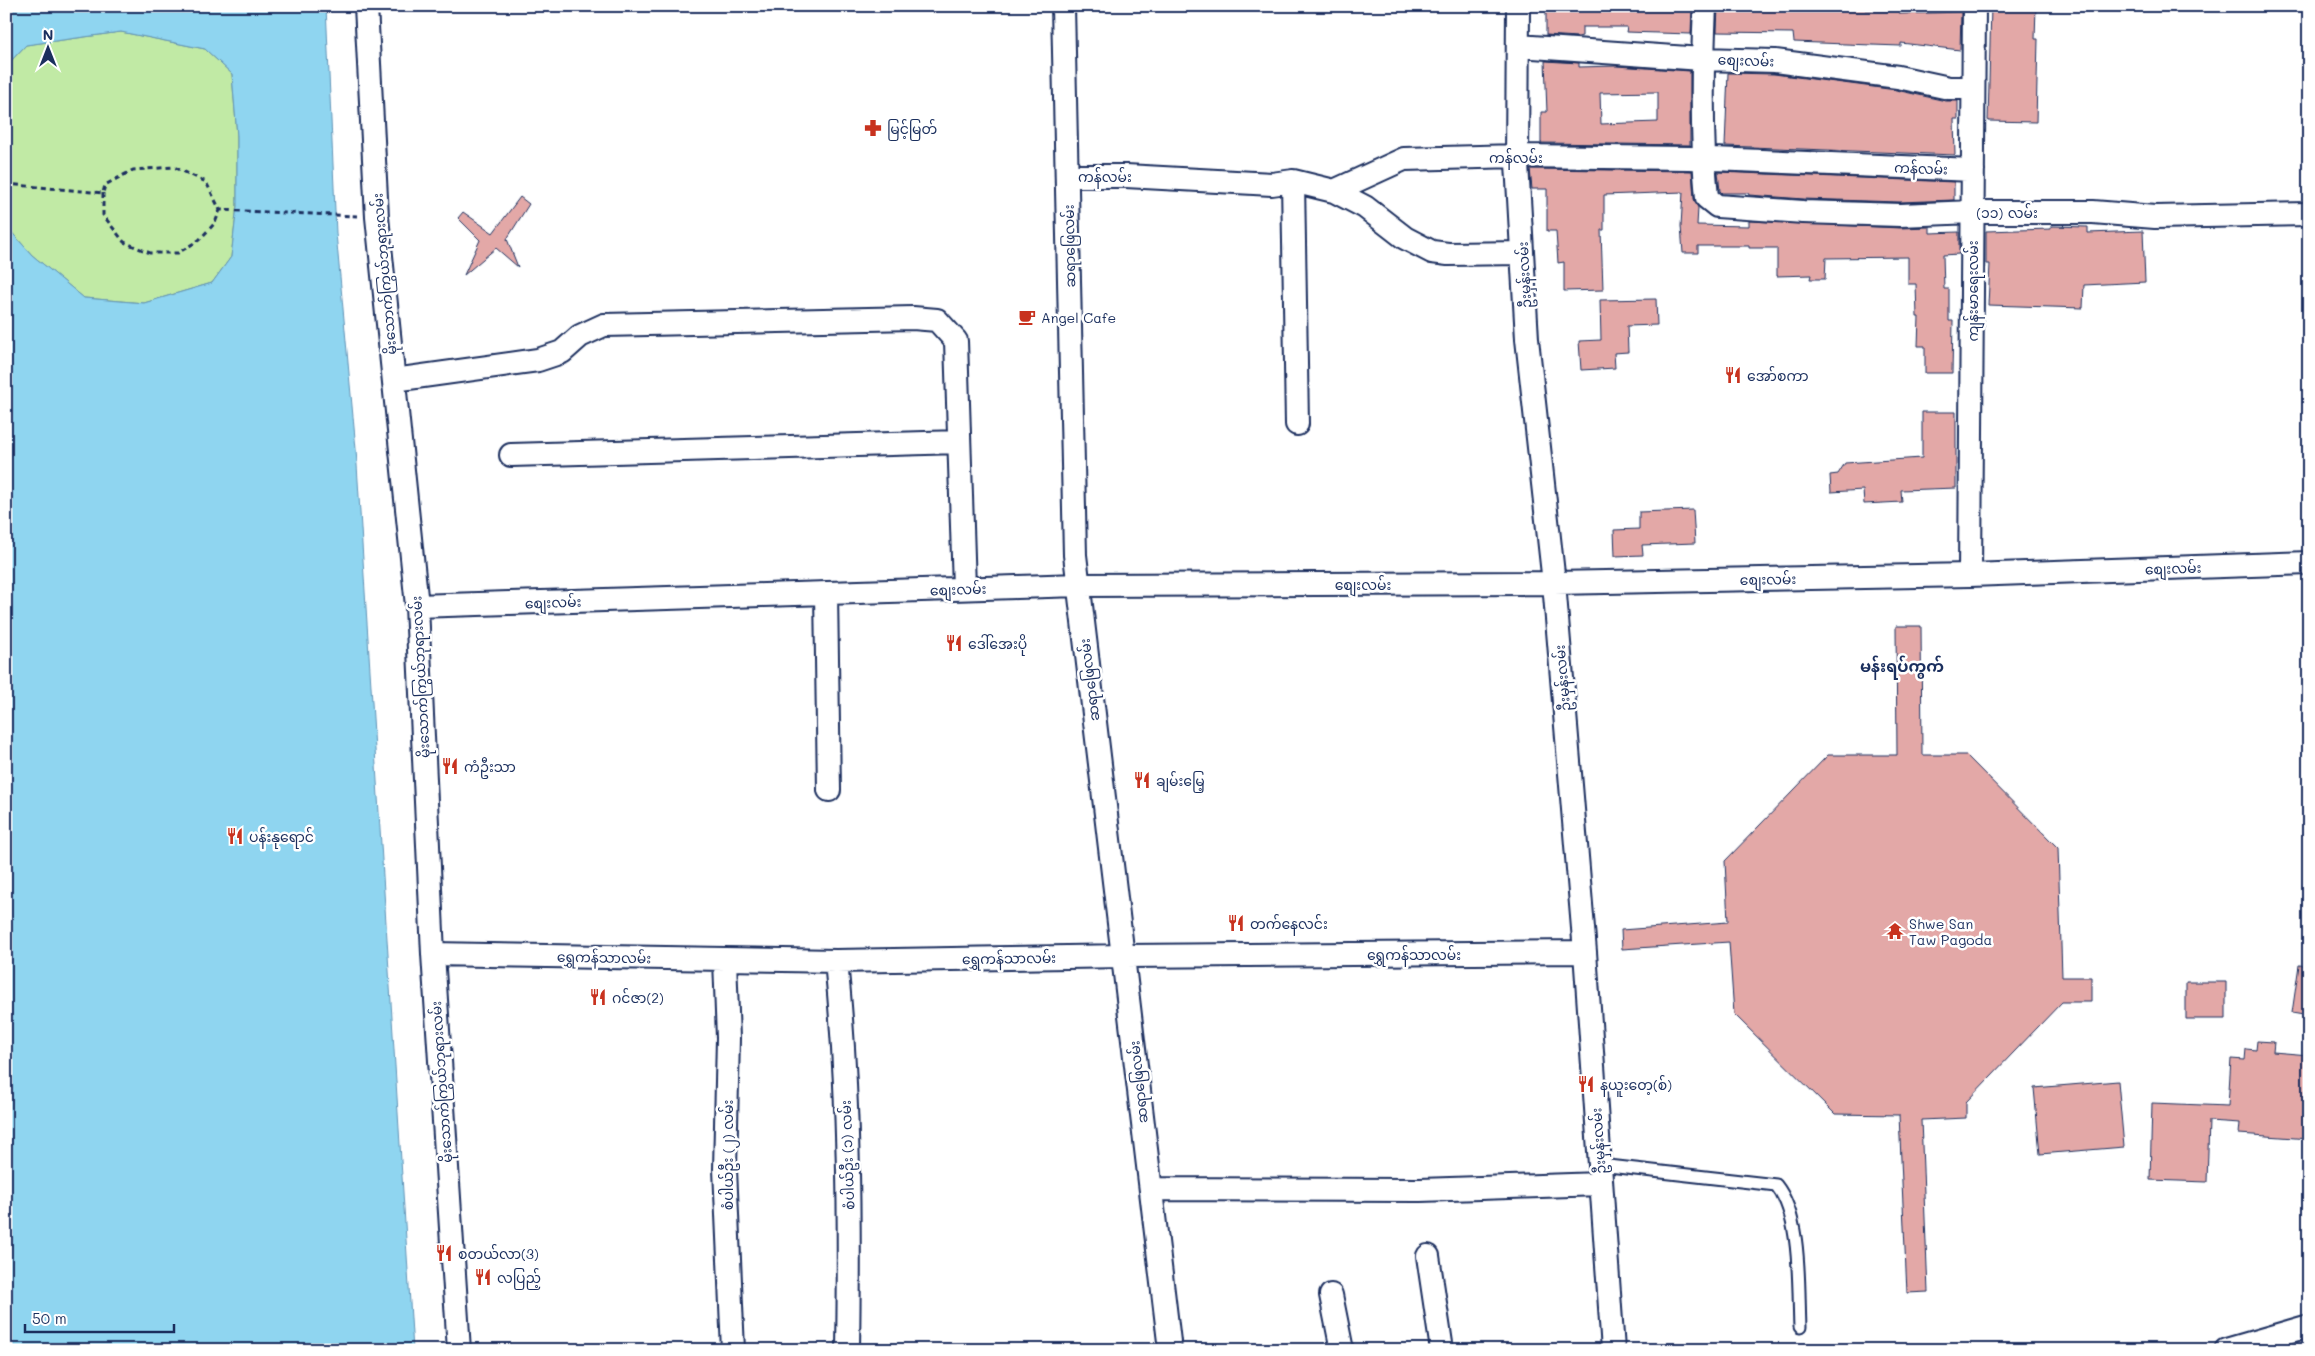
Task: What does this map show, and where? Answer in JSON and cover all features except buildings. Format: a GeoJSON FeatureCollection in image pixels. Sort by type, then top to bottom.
{"type":"FeatureCollection","features":[{"type":"Feature","properties":{"kind":"street","name":"မိုးသောက်ကြွယ်ဘုရားလမ်း"},"geometry":{"type":"LineString","coordinates":[[366,6],[377,217],[418,606],[433,954],[459,1350]]}},
{"type":"Feature","properties":{"kind":"street","name":"ဆရာဖြေလမ်း"},"geometry":{"type":"LineString","coordinates":[[1063,6],[1072,337],[1072,472],[1078,585],[1170,1350]]}},
{"type":"Feature","properties":{"kind":"street","name":"ဦးမှန်းလမ်း"},"geometry":{"type":"LineString","coordinates":[[1518,6],[1517,156],[1527,339],[1554,583],[1585,952],[1613,1350]]}},
{"type":"Feature","properties":{"kind":"street"},"geometry":{"type":"LineString","coordinates":[[1703,159],[1702,59],[1705,6]]}},
{"type":"Feature","properties":{"kind":"street","name":"ကျန်းမာရေးလမ်း"},"geometry":{"type":"LineString","coordinates":[[1970,575],[1974,6]]}},
{"type":"Feature","properties":{"kind":"street","name":"စျေးလမ်း"},"geometry":{"type":"LineString","coordinates":[[1518,46],[1702,59],[1775,61],[1898,77],[1948,88],[1973,88]]}},
{"type":"Feature","properties":{"kind":"street","name":"ကန်လမ်း"},"geometry":{"type":"LineString","coordinates":[[1068,176],[1126,176],[1272,184],[1293,181],[1334,191],[1404,159],[1517,156],[1703,159],[1973,170]]}},
{"type":"Feature","properties":{"kind":"street","name":"(၁၁) လမ်း"},"geometry":{"type":"LineString","coordinates":[[1703,159],[1707,198],[1717,206],[1803,212],[1900,215],[1973,212],[2094,212],[2156,217],[2309,214]]}},
{"type":"Feature","properties":{"kind":"street"},"geometry":{"type":"LineString","coordinates":[[1293,181],[1297,424]]}},
{"type":"Feature","properties":{"kind":"street"},"geometry":{"type":"LineString","coordinates":[[1334,191],[1365,207],[1405,238],[1432,252],[1448,254],[1522,253]]}},
{"type":"Feature","properties":{"kind":"street"},"geometry":{"type":"LineString","coordinates":[[394,380],[538,360],[562,352],[580,336],[604,326],[913,318],[937,320],[956,341],[964,588]]}},
{"type":"Feature","properties":{"kind":"street"},"geometry":{"type":"LineString","coordinates":[[511,455],[959,442]]}},
{"type":"Feature","properties":{"kind":"street","name":"စျေးလမ်း"},"geometry":{"type":"LineString","coordinates":[[418,606],[1078,585],[1554,583],[1970,575],[2309,563]]}},
{"type":"Feature","properties":{"kind":"street"},"geometry":{"type":"LineString","coordinates":[[826,593],[829,790]]}},
{"type":"Feature","properties":{"kind":"street","name":"‌ရွှေကန်သာလမ်း"},"geometry":{"type":"LineString","coordinates":[[433,954],[836,962],[1124,956],[1585,952]]}},
{"type":"Feature","properties":{"kind":"street","name":"စံပါယ်ဦး (၂) လမ်း"},"geometry":{"type":"LineString","coordinates":[[725,960],[728,1038],[725,1169],[733,1350]]}},
{"type":"Feature","properties":{"kind":"street","name":"စံပါယ်ဦး (၁) လမ်း"},"geometry":{"type":"LineString","coordinates":[[836,962],[843,1036],[850,1256],[848,1350]]}},
{"type":"Feature","properties":{"kind":"street"},"geometry":{"type":"LineString","coordinates":[[1151,1189],[1420,1190],[1601,1175]]}},
{"type":"Feature","properties":{"kind":"street"},"geometry":{"type":"LineString","coordinates":[[1428,1256],[1442,1350]]}},
{"type":"Feature","properties":{"kind":"street"},"geometry":{"type":"LineString","coordinates":[[1331,1295],[1342,1350]]}},
{"type":"Feature","properties":{"kind":"street"},"geometry":{"type":"LineString","coordinates":[[2226,1350],[2309,1326]]}},
{"type":"Feature","properties":{"kind":"lane"},"geometry":{"type":"LineString","coordinates":[[1601,1175],[1776,1185],[1785,1196],[1794,1225],[1800,1327]]}},
{"type":"Feature","properties":{"kind":"path"},"geometry":{"type":"LineString","coordinates":[[174,167],[206,182],[220,210],[215,223],[199,240],[178,253],[150,253],[124,242],[104,215],[102,193],[105,185],[133,170],[174,167]]}},
{"type":"Feature","properties":{"kind":"path"},"geometry":{"type":"LineString","coordinates":[[6,184],[102,193]]}},
{"type":"Feature","properties":{"kind":"path"},"geometry":{"type":"LineString","coordinates":[[220,210],[341,215]]}},
{"type":"Feature","properties":{"kind":"green space"},"geometry":{"type":"Polygon","coordinates":[[[121,32],[205,49],[232,74],[237,136],[237,206],[231,257],[212,283],[144,303],[84,298],[32,255],[6,226],[6,66],[26,45],[121,32]]]}},
{"type":"Feature","properties":{"kind":"water"},"geometry":{"type":"Polygon","coordinates":[[[6,6],[326,6],[336,233],[356,449],[413,1350],[6,1350],[6,226],[32,255],[84,298],[144,303],[212,283],[231,257],[237,206],[237,136],[232,74],[205,49],[121,32],[26,45],[6,66],[6,6]]]}},
{"type":"Feature","properties":{"kind":"place","name":"မြင့်မြတ်"},"geometry":{"type":"Point","coordinates":[873,128]}},
{"type":"Feature","properties":{"kind":"place","name":"Angel Cafe"},"geometry":{"type":"Point","coordinates":[1027,317]}},
{"type":"Feature","properties":{"kind":"place","name":"အော်စကာ"},"geometry":{"type":"Point","coordinates":[1733,375]}},
{"type":"Feature","properties":{"kind":"place","name":"ဒေါ်အေးပို"},"geometry":{"type":"Point","coordinates":[954,643]}},
{"type":"Feature","properties":{"kind":"place","name":"ကံဦးသာ"},"geometry":{"type":"Point","coordinates":[450,766]}},
{"type":"Feature","properties":{"kind":"place","name":"ချမ်းမြေ့"},"geometry":{"type":"Point","coordinates":[1142,780]}},
{"type":"Feature","properties":{"kind":"place","name":"ပန်းနုရောင်"},"geometry":{"type":"Point","coordinates":[235,836]}},
{"type":"Feature","properties":{"kind":"place","name":"တက်နေလင်း"},"geometry":{"type":"Point","coordinates":[1236,923]}},
{"type":"Feature","properties":{"kind":"place","name":"Shwe San Taw Pagoda"},"geometry":{"type":"Point","coordinates":[1895,931]}},
{"type":"Feature","properties":{"kind":"place","name":"ဂင်ဇာ(2)"},"geometry":{"type":"Point","coordinates":[598,997]}},
{"type":"Feature","properties":{"kind":"place","name":"နယူးတေ့(စ်)"},"geometry":{"type":"Point","coordinates":[1586,1084]}},
{"type":"Feature","properties":{"kind":"place","name":"စတယ်လာ(3)"},"geometry":{"type":"Point","coordinates":[444,1253]}},
{"type":"Feature","properties":{"kind":"place","name":"လပြည့်"},"geometry":{"type":"Point","coordinates":[483,1277]}},
{"type":"Feature","properties":{"kind":"district","name":"မန်းရပ်ကွက်"},"geometry":{"type":"Point","coordinates":[1902,665]}}]}
